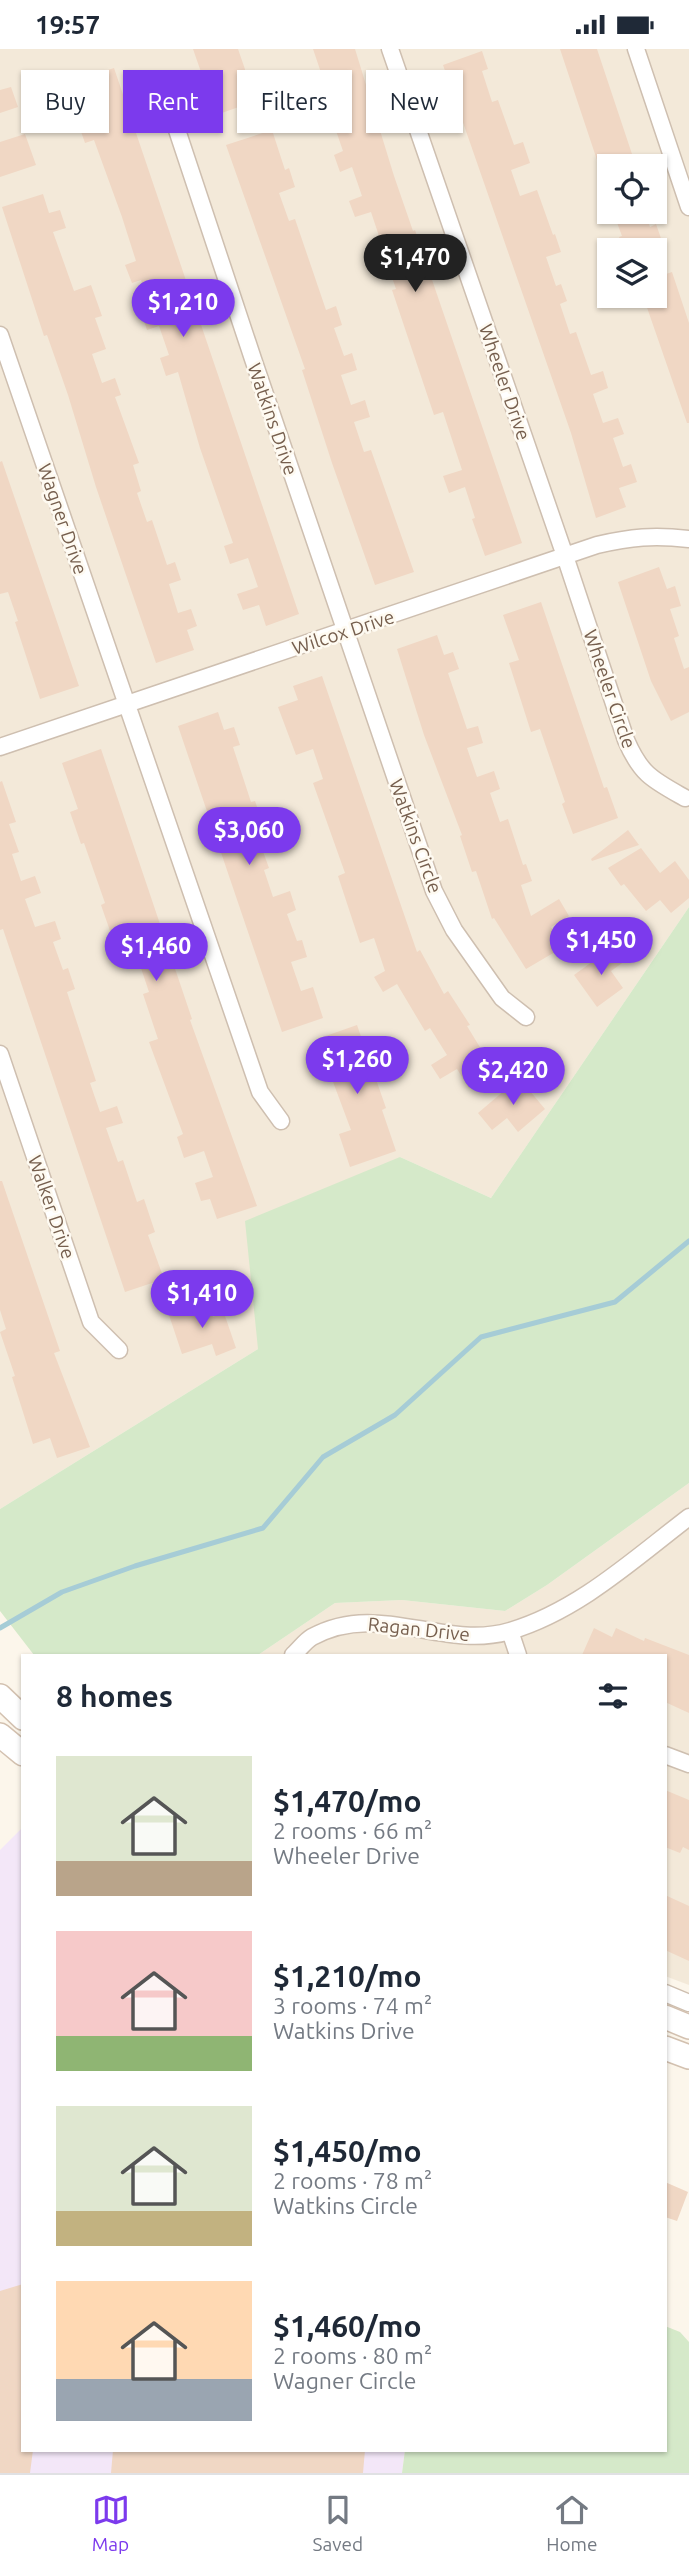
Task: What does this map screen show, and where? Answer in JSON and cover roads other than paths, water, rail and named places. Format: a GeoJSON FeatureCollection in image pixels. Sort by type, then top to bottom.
{"type":"FeatureCollection","features":[{"type":"Feature","properties":{"kind":"main road"},"geometry":{"type":"LineString","coordinates":[[0,1696],[21,1716]]}},
{"type":"Feature","properties":{"kind":"main road"},"geometry":{"type":"LineString","coordinates":[[0,1735],[21,1752]]}},
{"type":"Feature","properties":{"kind":"main road"},"geometry":{"type":"LineString","coordinates":[[667,2018],[689,2027]]}},
{"type":"Feature","properties":{"kind":"main road"},"geometry":{"type":"LineString","coordinates":[[667,2049],[689,2057]]}},
{"type":"Feature","properties":{"kind":"street","name":"Wheeler Drive"},"geometry":{"type":"LineString","coordinates":[[390,49],[565,556]]}},
{"type":"Feature","properties":{"kind":"street"},"geometry":{"type":"LineString","coordinates":[[636,49],[689,207]]}},
{"type":"Feature","properties":{"kind":"street","name":"Watkins Drive"},"geometry":{"type":"LineString","coordinates":[[178,133],[345,631]]}},
{"type":"Feature","properties":{"kind":"street","name":"Wagner Drive"},"geometry":{"type":"LineString","coordinates":[[0,335],[260,1092],[281,1121]]}},
{"type":"Feature","properties":{"kind":"street","name":"Wilcox Drive"},"geometry":{"type":"LineString","coordinates":[[0,747],[565,556],[634,537],[657,535],[689,538]]}},
{"type":"Feature","properties":{"kind":"street","name":"Wheeler Circle"},"geometry":{"type":"LineString","coordinates":[[565,556],[636,764],[655,782],[685,799]]}},
{"type":"Feature","properties":{"kind":"street","name":"Watkins Circle"},"geometry":{"type":"LineString","coordinates":[[345,631],[434,891],[454,930],[502,998],[526,1017]]}},
{"type":"Feature","properties":{"kind":"street","name":"Walker Drive"},"geometry":{"type":"LineString","coordinates":[[0,1054],[91,1322],[119,1350]]}},
{"type":"Feature","properties":{"kind":"street","name":"Ragan Drive"},"geometry":{"type":"LineString","coordinates":[[294,1654],[310,1638],[344,1624],[382,1622],[447,1634],[478,1636],[510,1631],[557,1612],[592,1590],[689,1517]]}},
{"type":"Feature","properties":{"kind":"street"},"geometry":{"type":"LineString","coordinates":[[510,1631],[518,1654]]}},
{"type":"Feature","properties":{"kind":"street"},"geometry":{"type":"LineString","coordinates":[[667,1756],[689,1765]]}},
{"type":"Feature","properties":{"kind":"street"},"geometry":{"type":"LineString","coordinates":[[667,1994],[689,2003]]}},
{"type":"Feature","properties":{"kind":"waterway"},"geometry":{"type":"LineString","coordinates":[[0,1628],[62,1592],[135,1566],[263,1528],[323,1457],[395,1415],[481,1337],[615,1302],[689,1241]]}}]}
